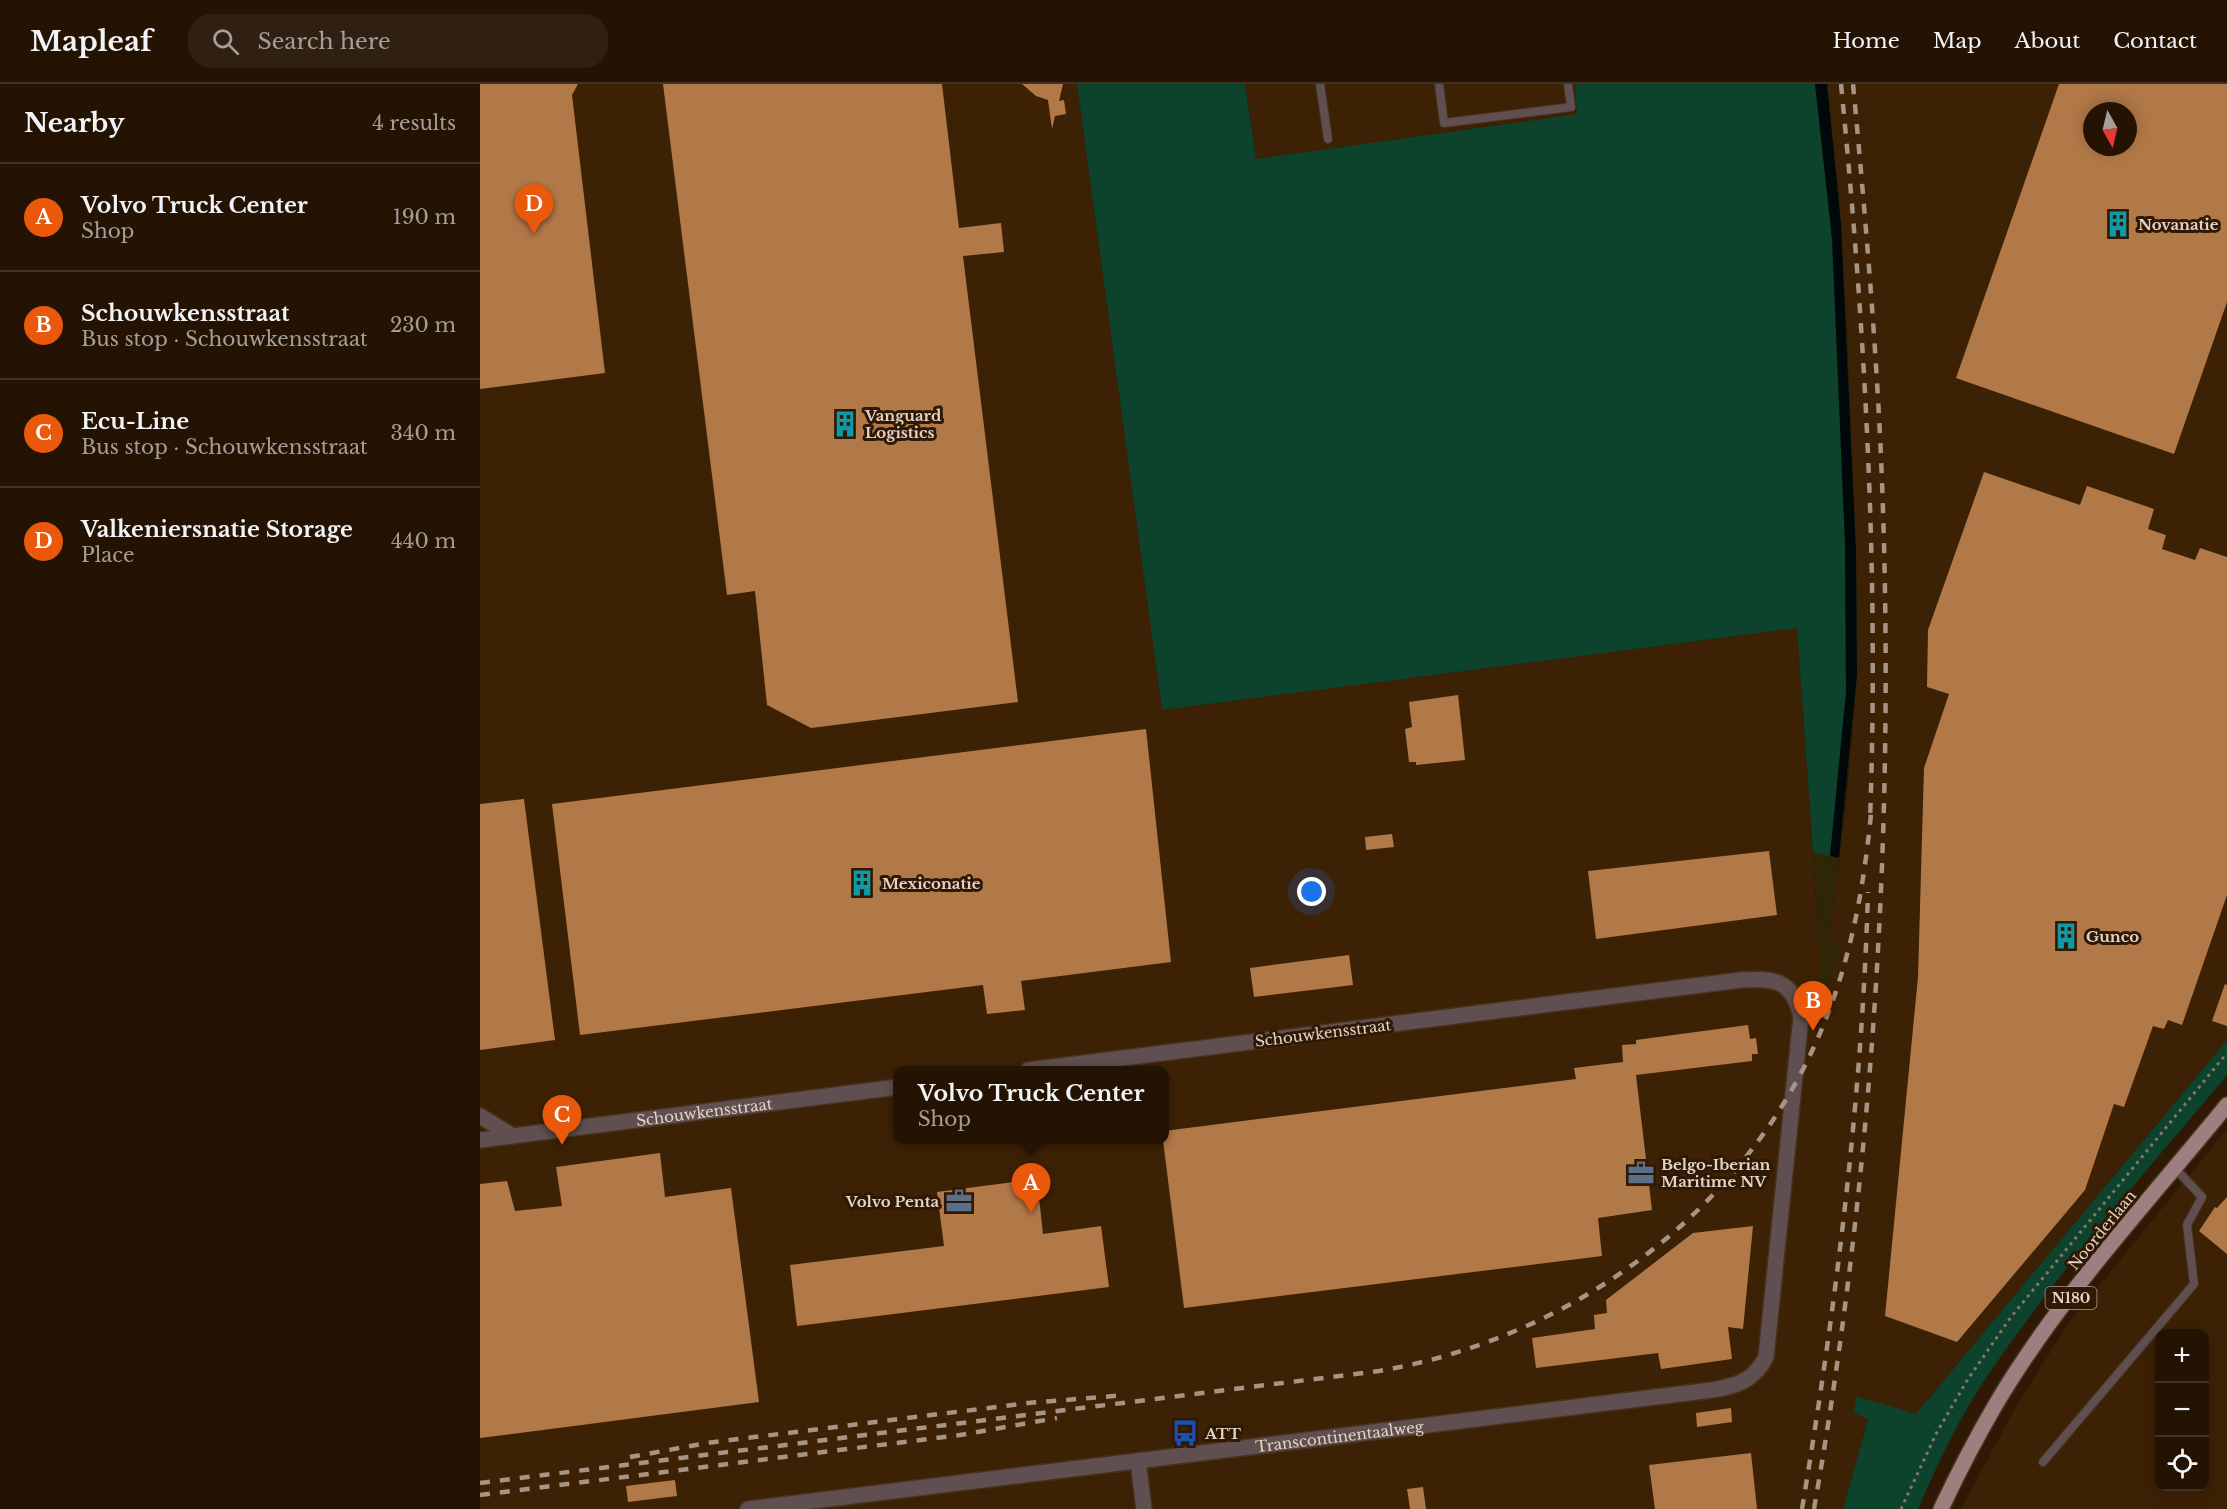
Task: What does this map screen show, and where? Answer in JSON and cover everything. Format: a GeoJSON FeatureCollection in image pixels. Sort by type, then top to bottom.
{"type":"FeatureCollection","features":[{"type":"Feature","properties":{"kind":"main road","name":"Noorderlaan"},"geometry":{"type":"LineString","coordinates":[[1941,1509],[1996,1403],[2032,1349],[2085,1279],[2227,1105]]}},
{"type":"Feature","properties":{"kind":"street","name":"Schouwkensstraat"},"geometry":{"type":"LineString","coordinates":[[1067,1066],[1741,980],[1778,981],[1795,996],[1800,1025],[1766,1358],[1749,1379]]}},
{"type":"Feature","properties":{"kind":"street","name":"Schouwkensstraat"},"geometry":{"type":"LineString","coordinates":[[480,1140],[893,1088]]}},
{"type":"Feature","properties":{"kind":"street"},"geometry":{"type":"LineString","coordinates":[[480,1116],[513,1136]]}},
{"type":"Feature","properties":{"kind":"street","name":"Transcontinentaalweg"},"geometry":{"type":"LineString","coordinates":[[748,1509],[1712,1390],[1749,1379]]}},
{"type":"Feature","properties":{"kind":"street"},"geometry":{"type":"LineString","coordinates":[[1138,1461],[1144,1509]]}},
{"type":"Feature","properties":{"kind":"lane"},"geometry":{"type":"LineString","coordinates":[[1320,84],[1328,139]]}},
{"type":"Feature","properties":{"kind":"lane"},"geometry":{"type":"LineString","coordinates":[[1439,84],[1444,123],[1571,107],[1568,84]]}},
{"type":"Feature","properties":{"kind":"lane"},"geometry":{"type":"LineString","coordinates":[[2043,1462],[2194,1284],[2187,1225],[2202,1197],[2175,1168]]}},
{"type":"Feature","properties":{"kind":"path"},"geometry":{"type":"LineString","coordinates":[[1901,1509],[1937,1432],[1968,1379],[2011,1317],[2227,1053]]}},
{"type":"Feature","properties":{"kind":"shaded area"},"geometry":{"type":"Polygon","coordinates":[[[480,84],[1077,84],[1162,709],[1797,628],[1820,957],[1818,1014],[1841,945],[1829,942],[1847,796],[1857,675],[1856,550],[1847,331],[1838,184],[1827,84],[2227,84],[2227,1040],[1916,1414],[1868,1418],[1843,1509],[480,1509],[480,84]]]}},
{"type":"Feature","properties":{"kind":"shaded area"},"geometry":{"type":"Polygon","coordinates":[[[1245,84],[1712,84],[1578,114],[1256,159],[1245,84]]]}},
{"type":"Feature","properties":{"kind":"shaded area"},"geometry":{"type":"Polygon","coordinates":[[[1815,84],[1827,84],[1841,223],[1856,551],[1857,675],[1839,858],[1830,856],[1846,692],[1845,544],[1832,239],[1815,84]]]}},
{"type":"Feature","properties":{"kind":"shaded area"},"geometry":{"type":"Polygon","coordinates":[[[2227,1129],[2227,1509],[1961,1509],[2018,1403],[2068,1324],[2227,1129]]]}},
{"type":"Feature","properties":{"kind":"green space"},"geometry":{"type":"Polygon","coordinates":[[[1077,84],[1245,84],[1256,159],[1577,114],[1575,84],[1827,84],[1841,223],[1856,551],[1857,675],[1839,858],[1813,853],[1797,628],[1162,710],[1077,84]]]}},
{"type":"Feature","properties":{"kind":"green space"},"geometry":{"type":"Polygon","coordinates":[[[2227,1040],[2227,1075],[2044,1297],[1988,1375],[1959,1423],[1918,1509],[1843,1509],[1868,1419],[1854,1413],[1856,1396],[1916,1414],[2227,1040]]]}},
{"type":"Feature","properties":{"kind":"sand"},"geometry":{"type":"Polygon","coordinates":[[[1813,853],[1839,858],[1829,941],[1841,944],[1817,1017],[1820,957],[1813,853]]]}},
{"type":"Feature","properties":{"kind":"building"},"geometry":{"type":"Polygon","coordinates":[[[480,84],[578,84],[572,95],[605,373],[480,389],[480,84]]]}},
{"type":"Feature","properties":{"kind":"building","name":"Vanguard Logistics"},"geometry":{"type":"Polygon","coordinates":[[[663,84],[942,84],[959,228],[1001,223],[1004,252],[963,256],[1018,702],[811,728],[767,705],[755,591],[727,595],[663,84]]]}},
{"type":"Feature","properties":{"kind":"building"},"geometry":{"type":"Polygon","coordinates":[[[1022,84],[1063,84],[1059,101],[1064,100],[1066,114],[1055,116],[1052,129],[1048,100],[1036,96],[1022,84]]]}},
{"type":"Feature","properties":{"kind":"building","name":"Novanatie"},"geometry":{"type":"Polygon","coordinates":[[[2059,84],[2227,84],[2227,302],[2174,454],[1956,378],[2059,84]]]}},
{"type":"Feature","properties":{"kind":"building","name":"Gunco"},"geometry":{"type":"Polygon","coordinates":[[[1984,472],[2080,505],[2087,486],[2154,509],[2148,529],[2166,535],[2162,549],[2195,560],[2200,548],[2227,557],[2227,895],[2182,1025],[2168,1020],[2164,1029],[2153,1026],[2124,1107],[2114,1104],[2085,1190],[1957,1342],[1885,1316],[1918,977],[1924,768],[1949,694],[1927,687],[1928,630],[1984,472]]]}},
{"type":"Feature","properties":{"kind":"building"},"geometry":{"type":"Polygon","coordinates":[[[1458,695],[1465,760],[1416,765],[1416,762],[1409,762],[1405,729],[1412,727],[1409,702],[1458,695]]]}},
{"type":"Feature","properties":{"kind":"building","name":"Mexiconatie"},"geometry":{"type":"Polygon","coordinates":[[[1146,729],[1171,962],[1021,981],[1025,1010],[987,1014],[983,985],[580,1035],[552,804],[1146,729]]]}},
{"type":"Feature","properties":{"kind":"building"},"geometry":{"type":"Polygon","coordinates":[[[524,799],[555,1040],[480,1050],[480,804],[524,799]]]}},
{"type":"Feature","properties":{"kind":"building"},"geometry":{"type":"Polygon","coordinates":[[[1392,834],[1394,847],[1366,850],[1365,837],[1392,834]]]}},
{"type":"Feature","properties":{"kind":"building"},"geometry":{"type":"Polygon","coordinates":[[[1769,851],[1777,915],[1596,939],[1588,871],[1769,851]]]}},
{"type":"Feature","properties":{"kind":"building"},"geometry":{"type":"Polygon","coordinates":[[[1349,955],[1353,985],[1254,997],[1250,968],[1349,955]]]}},
{"type":"Feature","properties":{"kind":"building"},"geometry":{"type":"Polygon","coordinates":[[[2225,984],[2227,985],[2227,1026],[2212,1021],[2225,984]]]}},
{"type":"Feature","properties":{"kind":"building"},"geometry":{"type":"Polygon","coordinates":[[[1748,1025],[1750,1039],[1756,1038],[1758,1054],[1752,1054],[1752,1061],[1636,1075],[1652,1210],[1598,1218],[1602,1256],[1184,1308],[1164,1144],[1169,1144],[1169,1130],[1576,1079],[1574,1068],[1623,1062],[1622,1045],[1636,1044],[1636,1040],[1748,1025]]]}},
{"type":"Feature","properties":{"kind":"building"},"geometry":{"type":"Polygon","coordinates":[[[660,1153],[665,1197],[731,1188],[759,1402],[480,1438],[480,1184],[507,1181],[515,1211],[562,1206],[556,1167],[660,1153]]]}},
{"type":"Feature","properties":{"kind":"building"},"geometry":{"type":"Polygon","coordinates":[[[1037,1179],[1043,1234],[1101,1226],[1109,1287],[797,1326],[790,1265],[944,1246],[937,1192],[1037,1179]]]}},
{"type":"Feature","properties":{"kind":"building"},"geometry":{"type":"Polygon","coordinates":[[[2227,1197],[2227,1254],[2199,1231],[2215,1207],[2217,1208],[2227,1197]]]}},
{"type":"Feature","properties":{"kind":"building"},"geometry":{"type":"Polygon","coordinates":[[[1753,1226],[1743,1329],[1728,1327],[1732,1359],[1661,1369],[1658,1353],[1536,1368],[1532,1338],[1595,1329],[1594,1315],[1607,1313],[1606,1300],[1693,1233],[1753,1226]]]}},
{"type":"Feature","properties":{"kind":"building"},"geometry":{"type":"Polygon","coordinates":[[[1731,1408],[1732,1422],[1697,1427],[1696,1413],[1731,1408]]]}},
{"type":"Feature","properties":{"kind":"building"},"geometry":{"type":"Polygon","coordinates":[[[1751,1453],[1757,1509],[1655,1509],[1649,1465],[1751,1453]]]}},
{"type":"Feature","properties":{"kind":"building"},"geometry":{"type":"Polygon","coordinates":[[[675,1480],[677,1496],[628,1502],[626,1486],[675,1480]]]}},
{"type":"Feature","properties":{"kind":"building"},"geometry":{"type":"Polygon","coordinates":[[[1423,1487],[1426,1509],[1410,1509],[1407,1489],[1423,1487]]]}},
{"type":"Feature","properties":{"kind":"railway"},"geometry":{"type":"LineString","coordinates":[[1841,84],[1857,268],[1868,452],[1873,636],[1870,820]]}},
{"type":"Feature","properties":{"kind":"railway"},"geometry":{"type":"LineString","coordinates":[[1814,1509],[1853,1243],[1867,1108],[1877,974],[1883,839],[1886,704],[1885,569],[1880,435],[1853,84]]}},
{"type":"Feature","properties":{"kind":"railway"},"geometry":{"type":"LineString","coordinates":[[480,1483],[1379,1371],[1451,1354],[1521,1329],[1586,1295],[1647,1254],[1703,1205],[1752,1150],[1793,1088],[1825,1021],[1834,996],[1850,945],[1865,867],[1871,814]]}},
{"type":"Feature","properties":{"kind":"railway"},"geometry":{"type":"LineString","coordinates":[[1802,1509],[1826,1356],[1846,1202],[1860,1047],[1868,892]]}},
{"type":"Feature","properties":{"kind":"railway"},"geometry":{"type":"LineString","coordinates":[[630,1457],[707,1443],[1028,1403],[1126,1395]]}},
{"type":"Feature","properties":{"kind":"railway"},"geometry":{"type":"LineString","coordinates":[[480,1495],[960,1435],[1057,1418]]}},
{"type":"Feature","properties":{"kind":"place","name":"Novanatie"},"geometry":{"type":"Point","coordinates":[2118,224]}},
{"type":"Feature","properties":{"kind":"place","name":"Valkeniersnatie Storage"},"geometry":{"type":"Point","coordinates":[534,234]}},
{"type":"Feature","properties":{"kind":"place","name":"Vanguard Logistics"},"geometry":{"type":"Point","coordinates":[845,424]}},
{"type":"Feature","properties":{"kind":"place","name":"Mexiconatie"},"geometry":{"type":"Point","coordinates":[862,883]}},
{"type":"Feature","properties":{"kind":"place","name":"Gunco"},"geometry":{"type":"Point","coordinates":[2066,936]}},
{"type":"Feature","properties":{"kind":"place","name":"Schouwkensstraat"},"geometry":{"type":"Point","coordinates":[1813,1031]}},
{"type":"Feature","properties":{"kind":"place","name":"Ecu-Line"},"geometry":{"type":"Point","coordinates":[562,1145]}},
{"type":"Feature","properties":{"kind":"place","name":"Belgo-Iberian Maritime NV"},"geometry":{"type":"Point","coordinates":[1641,1173]}},
{"type":"Feature","properties":{"kind":"place","name":"Volvo Penta"},"geometry":{"type":"Point","coordinates":[959,1201]}},
{"type":"Feature","properties":{"kind":"place","name":"Volvo Truck Center"},"geometry":{"type":"Point","coordinates":[1031,1213]}},
{"type":"Feature","properties":{"kind":"place","name":"ATT"},"geometry":{"type":"Point","coordinates":[1185,1433]}}]}
